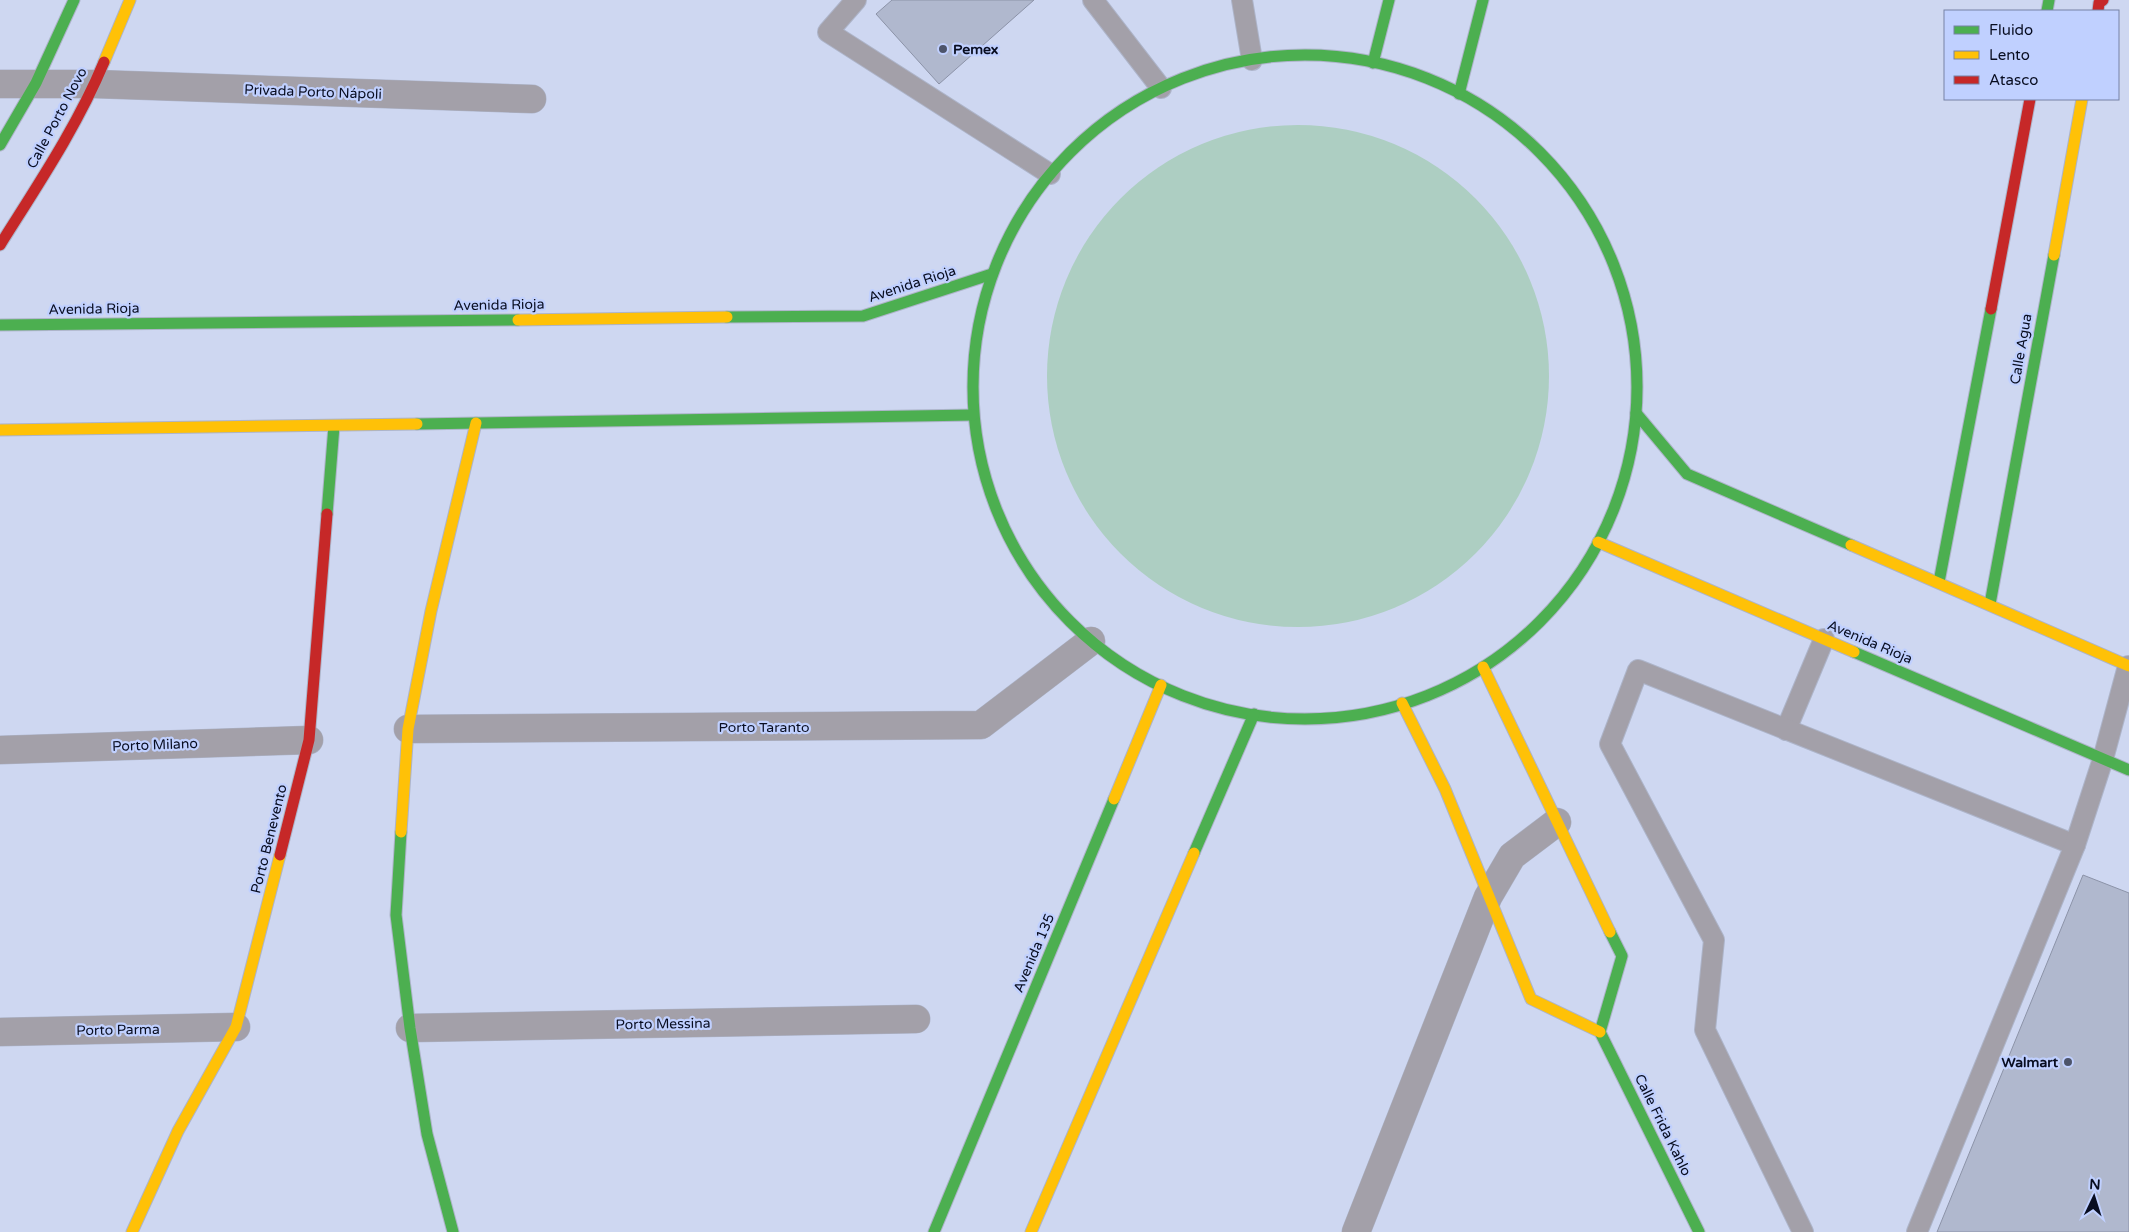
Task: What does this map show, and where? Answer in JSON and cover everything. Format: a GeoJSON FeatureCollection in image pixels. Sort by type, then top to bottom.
{"type":"FeatureCollection","features":[{"type":"Feature","properties":{"kind":"main road"},"geometry":{"type":"LineString","coordinates":[[0,145],[36,83],[74,0]]}},
{"type":"Feature","properties":{"kind":"main road","name":"Calle Porto Novo"},"geometry":{"type":"LineString","coordinates":[[0,245],[58,152],[94,84],[130,0]]}},
{"type":"Feature","properties":{"kind":"main road"},"geometry":{"type":"LineString","coordinates":[[1372,63],[1389,0]]}},
{"type":"Feature","properties":{"kind":"main road"},"geometry":{"type":"LineString","coordinates":[[1459,94],[1483,0]]}},
{"type":"Feature","properties":{"kind":"main road"},"geometry":{"type":"LineString","coordinates":[[1319,56],[1372,63],[1416,76],[1459,94],[1505,124],[1547,160],[1565,181],[1596,227],[1611,260],[1626,304],[1636,358],[1636,413],[1624,480],[1613,512],[1598,542],[1567,590],[1548,612],[1521,638],[1483,667],[1430,694],[1402,703],[1344,716],[1284,717],[1254,714],[1206,703],[1161,685],[1113,658],[1091,641],[1043,590],[1009,539],[986,483],[973,415],[972,378],[975,343],[982,308],[992,274],[1007,238],[1026,205],[1069,153],[1105,123],[1161,88],[1212,69],[1252,60],[1319,56]]}},
{"type":"Feature","properties":{"kind":"main road"},"geometry":{"type":"LineString","coordinates":[[1939,582],[2030,100]]}},
{"type":"Feature","properties":{"kind":"main road","name":"Calle Agua"},"geometry":{"type":"LineString","coordinates":[[1990,604],[2082,100]]}},
{"type":"Feature","properties":{"kind":"main road","name":"Avenida Rioja"},"geometry":{"type":"LineString","coordinates":[[0,325],[864,316],[992,274]]}},
{"type":"Feature","properties":{"kind":"main road"},"geometry":{"type":"LineString","coordinates":[[1636,413],[1687,474],[1990,604],[2128,666]]}},
{"type":"Feature","properties":{"kind":"main road"},"geometry":{"type":"LineString","coordinates":[[0,430],[973,415]]}},
{"type":"Feature","properties":{"kind":"main road"},"geometry":{"type":"LineString","coordinates":[[453,1232],[427,1134],[410,1028],[396,915],[408,729],[431,611],[476,423]]}},
{"type":"Feature","properties":{"kind":"main road","name":"Porto Benevento"},"geometry":{"type":"LineString","coordinates":[[132,1232],[178,1131],[236,1027],[309,740],[334,426]]}},
{"type":"Feature","properties":{"kind":"main road","name":"Avenida Rioja"},"geometry":{"type":"LineString","coordinates":[[1598,542],[2129,770]]}},
{"type":"Feature","properties":{"kind":"main road"},"geometry":{"type":"LineString","coordinates":[[1402,703],[1445,789],[1531,1000],[1600,1032],[1622,956],[1483,667]]}},
{"type":"Feature","properties":{"kind":"main road","name":"Avenida 135"},"geometry":{"type":"LineString","coordinates":[[934,1232],[1161,685]]}},
{"type":"Feature","properties":{"kind":"main road"},"geometry":{"type":"LineString","coordinates":[[1031,1232],[1254,714]]}},
{"type":"Feature","properties":{"kind":"main road","name":"Calle Frida Kahlo"},"geometry":{"type":"LineString","coordinates":[[1600,1032],[1698,1232]]}},
{"type":"Feature","properties":{"kind":"street","name":"Privada Porto Nápoli"},"geometry":{"type":"LineString","coordinates":[[0,84],[94,84],[532,99]]}},
{"type":"Feature","properties":{"kind":"street","name":"Porto Taranto"},"geometry":{"type":"LineString","coordinates":[[408,729],[981,725],[1091,641]]}},
{"type":"Feature","properties":{"kind":"street","name":"Porto Milano"},"geometry":{"type":"LineString","coordinates":[[0,750],[309,740]]}},
{"type":"Feature","properties":{"kind":"street"},"geometry":{"type":"LineString","coordinates":[[1356,1232],[1488,897],[1512,856],[1557,822]]}},
{"type":"Feature","properties":{"kind":"street","name":"Porto Messina"},"geometry":{"type":"LineString","coordinates":[[410,1028],[916,1019]]}},
{"type":"Feature","properties":{"kind":"street","name":"Porto Parma"},"geometry":{"type":"LineString","coordinates":[[0,1032],[236,1027]]}},
{"type":"Feature","properties":{"kind":"lane"},"geometry":{"type":"LineString","coordinates":[[856,0],[828,32],[1050,174]]}},
{"type":"Feature","properties":{"kind":"lane"},"geometry":{"type":"LineString","coordinates":[[1093,0],[1161,88]]}},
{"type":"Feature","properties":{"kind":"lane"},"geometry":{"type":"LineString","coordinates":[[1242,0],[1252,60]]}},
{"type":"Feature","properties":{"kind":"lane"},"geometry":{"type":"LineString","coordinates":[[1786,730],[1824,639]]}},
{"type":"Feature","properties":{"kind":"lane"},"geometry":{"type":"LineString","coordinates":[[1917,1232],[2074,845],[2102,759],[2128,666]]}},
{"type":"Feature","properties":{"kind":"lane"},"geometry":{"type":"LineString","coordinates":[[1803,1232],[1705,1030],[1714,940],[1610,744],[1638,670],[2074,845]]}},
{"type":"Feature","properties":{"kind":"green space"},"geometry":{"type":"Polygon","coordinates":[[[1298,125],[1323,126],[1347,130],[1394,144],[1437,167],[1476,198],[1507,237],[1530,280],[1544,327],[1548,351],[1548,401],[1544,425],[1530,472],[1507,515],[1476,554],[1437,585],[1394,608],[1347,622],[1323,626],[1298,627],[1273,626],[1249,622],[1202,608],[1159,585],[1120,554],[1089,515],[1066,472],[1052,425],[1048,401],[1047,376],[1048,351],[1052,327],[1066,280],[1089,237],[1120,198],[1159,167],[1202,144],[1249,130],[1273,126],[1298,125]]]}},
{"type":"Feature","properties":{"kind":"building","name":"Pemex"},"geometry":{"type":"Polygon","coordinates":[[[892,0],[1034,0],[939,84],[876,14],[892,0]]]}},
{"type":"Feature","properties":{"kind":"building","name":"Walmart"},"geometry":{"type":"Polygon","coordinates":[[[2083,875],[2129,893],[2129,1232],[1937,1232],[2083,875]]]}},
{"type":"Feature","properties":{"kind":"traffic: fast"},"geometry":{"type":"LineString","coordinates":[[0,145],[36,83],[74,0]]}},
{"type":"Feature","properties":{"kind":"traffic: fast"},"geometry":{"type":"LineString","coordinates":[[1373,63],[1389,0]]}},
{"type":"Feature","properties":{"kind":"traffic: fast"},"geometry":{"type":"LineString","coordinates":[[1459,94],[1483,0]]}},
{"type":"Feature","properties":{"kind":"traffic: fast"},"geometry":{"type":"LineString","coordinates":[[2047,10],[2049,0]]}},
{"type":"Feature","properties":{"kind":"traffic: fast"},"geometry":{"type":"LineString","coordinates":[[1305,55],[1338,57],[1370,62],[1432,81],[1489,111],[1539,153],[1581,203],[1611,260],[1630,322],[1635,354],[1637,387],[1635,420],[1630,452],[1611,514],[1581,571],[1539,621],[1489,663],[1432,693],[1370,712],[1338,717],[1305,719],[1272,717],[1240,712],[1178,693],[1121,663],[1071,621],[1029,571],[999,514],[980,452],[975,420],[973,387],[975,354],[980,322],[999,260],[1029,203],[1071,153],[1121,111],[1178,81],[1240,62],[1272,57],[1305,55]]}},
{"type":"Feature","properties":{"kind":"traffic: fast"},"geometry":{"type":"LineString","coordinates":[[1990,604],[2054,255]]}},
{"type":"Feature","properties":{"kind":"traffic: fast"},"geometry":{"type":"LineString","coordinates":[[727,317],[863,316],[992,274]]}},
{"type":"Feature","properties":{"kind":"traffic: fast"},"geometry":{"type":"LineString","coordinates":[[1939,582],[1991,309]]}},
{"type":"Feature","properties":{"kind":"traffic: fast"},"geometry":{"type":"LineString","coordinates":[[0,325],[518,320]]}},
{"type":"Feature","properties":{"kind":"traffic: fast"},"geometry":{"type":"LineString","coordinates":[[1636,413],[1687,474],[1851,545]]}},
{"type":"Feature","properties":{"kind":"traffic: fast"},"geometry":{"type":"LineString","coordinates":[[417,424],[973,415]]}},
{"type":"Feature","properties":{"kind":"traffic: fast"},"geometry":{"type":"LineString","coordinates":[[327,514],[334,426]]}},
{"type":"Feature","properties":{"kind":"traffic: fast"},"geometry":{"type":"LineString","coordinates":[[1854,652],[2129,770]]}},
{"type":"Feature","properties":{"kind":"traffic: fast"},"geometry":{"type":"LineString","coordinates":[[1194,853],[1254,714]]}},
{"type":"Feature","properties":{"kind":"traffic: fast"},"geometry":{"type":"LineString","coordinates":[[934,1232],[1114,799]]}},
{"type":"Feature","properties":{"kind":"traffic: fast"},"geometry":{"type":"LineString","coordinates":[[401,832],[396,915],[410,1028],[427,1134],[453,1232]]}},
{"type":"Feature","properties":{"kind":"traffic: fast"},"geometry":{"type":"LineString","coordinates":[[1600,1032],[1622,956],[1610,932]]}},
{"type":"Feature","properties":{"kind":"traffic: fast"},"geometry":{"type":"LineString","coordinates":[[1600,1032],[1699,1232]]}},
{"type":"Feature","properties":{"kind":"traffic: slow"},"geometry":{"type":"LineString","coordinates":[[104,62],[130,0]]}},
{"type":"Feature","properties":{"kind":"traffic: slow"},"geometry":{"type":"LineString","coordinates":[[2054,255],[2082,100]]}},
{"type":"Feature","properties":{"kind":"traffic: slow"},"geometry":{"type":"LineString","coordinates":[[518,320],[727,317]]}},
{"type":"Feature","properties":{"kind":"traffic: slow"},"geometry":{"type":"LineString","coordinates":[[401,832],[408,729],[431,611],[476,423]]}},
{"type":"Feature","properties":{"kind":"traffic: slow"},"geometry":{"type":"LineString","coordinates":[[0,430],[417,424]]}},
{"type":"Feature","properties":{"kind":"traffic: slow"},"geometry":{"type":"LineString","coordinates":[[1598,542],[1854,652]]}},
{"type":"Feature","properties":{"kind":"traffic: slow"},"geometry":{"type":"LineString","coordinates":[[1851,545],[2129,666]]}},
{"type":"Feature","properties":{"kind":"traffic: slow"},"geometry":{"type":"LineString","coordinates":[[1483,667],[1610,932]]}},
{"type":"Feature","properties":{"kind":"traffic: slow"},"geometry":{"type":"LineString","coordinates":[[1114,799],[1161,685]]}},
{"type":"Feature","properties":{"kind":"traffic: slow"},"geometry":{"type":"LineString","coordinates":[[1402,703],[1445,789],[1531,999],[1600,1032]]}},
{"type":"Feature","properties":{"kind":"traffic: slow"},"geometry":{"type":"LineString","coordinates":[[1031,1232],[1194,853]]}},
{"type":"Feature","properties":{"kind":"traffic: slow"},"geometry":{"type":"LineString","coordinates":[[132,1232],[178,1131],[236,1027],[280,855]]}},
{"type":"Feature","properties":{"kind":"traffic: jam"},"geometry":{"type":"LineString","coordinates":[[2098,10],[2099,3],[2103,0]]}},
{"type":"Feature","properties":{"kind":"traffic: jam"},"geometry":{"type":"LineString","coordinates":[[0,245],[69,133],[104,62]]}},
{"type":"Feature","properties":{"kind":"traffic: jam"},"geometry":{"type":"LineString","coordinates":[[1991,309],[2030,100]]}},
{"type":"Feature","properties":{"kind":"traffic: jam"},"geometry":{"type":"LineString","coordinates":[[280,855],[309,740],[327,514]]}},
{"type":"Feature","properties":{"kind":"place","name":"Pemex"},"geometry":{"type":"Point","coordinates":[943,49]}},
{"type":"Feature","properties":{"kind":"place","name":"Walmart"},"geometry":{"type":"Point","coordinates":[2068,1062]}}]}
